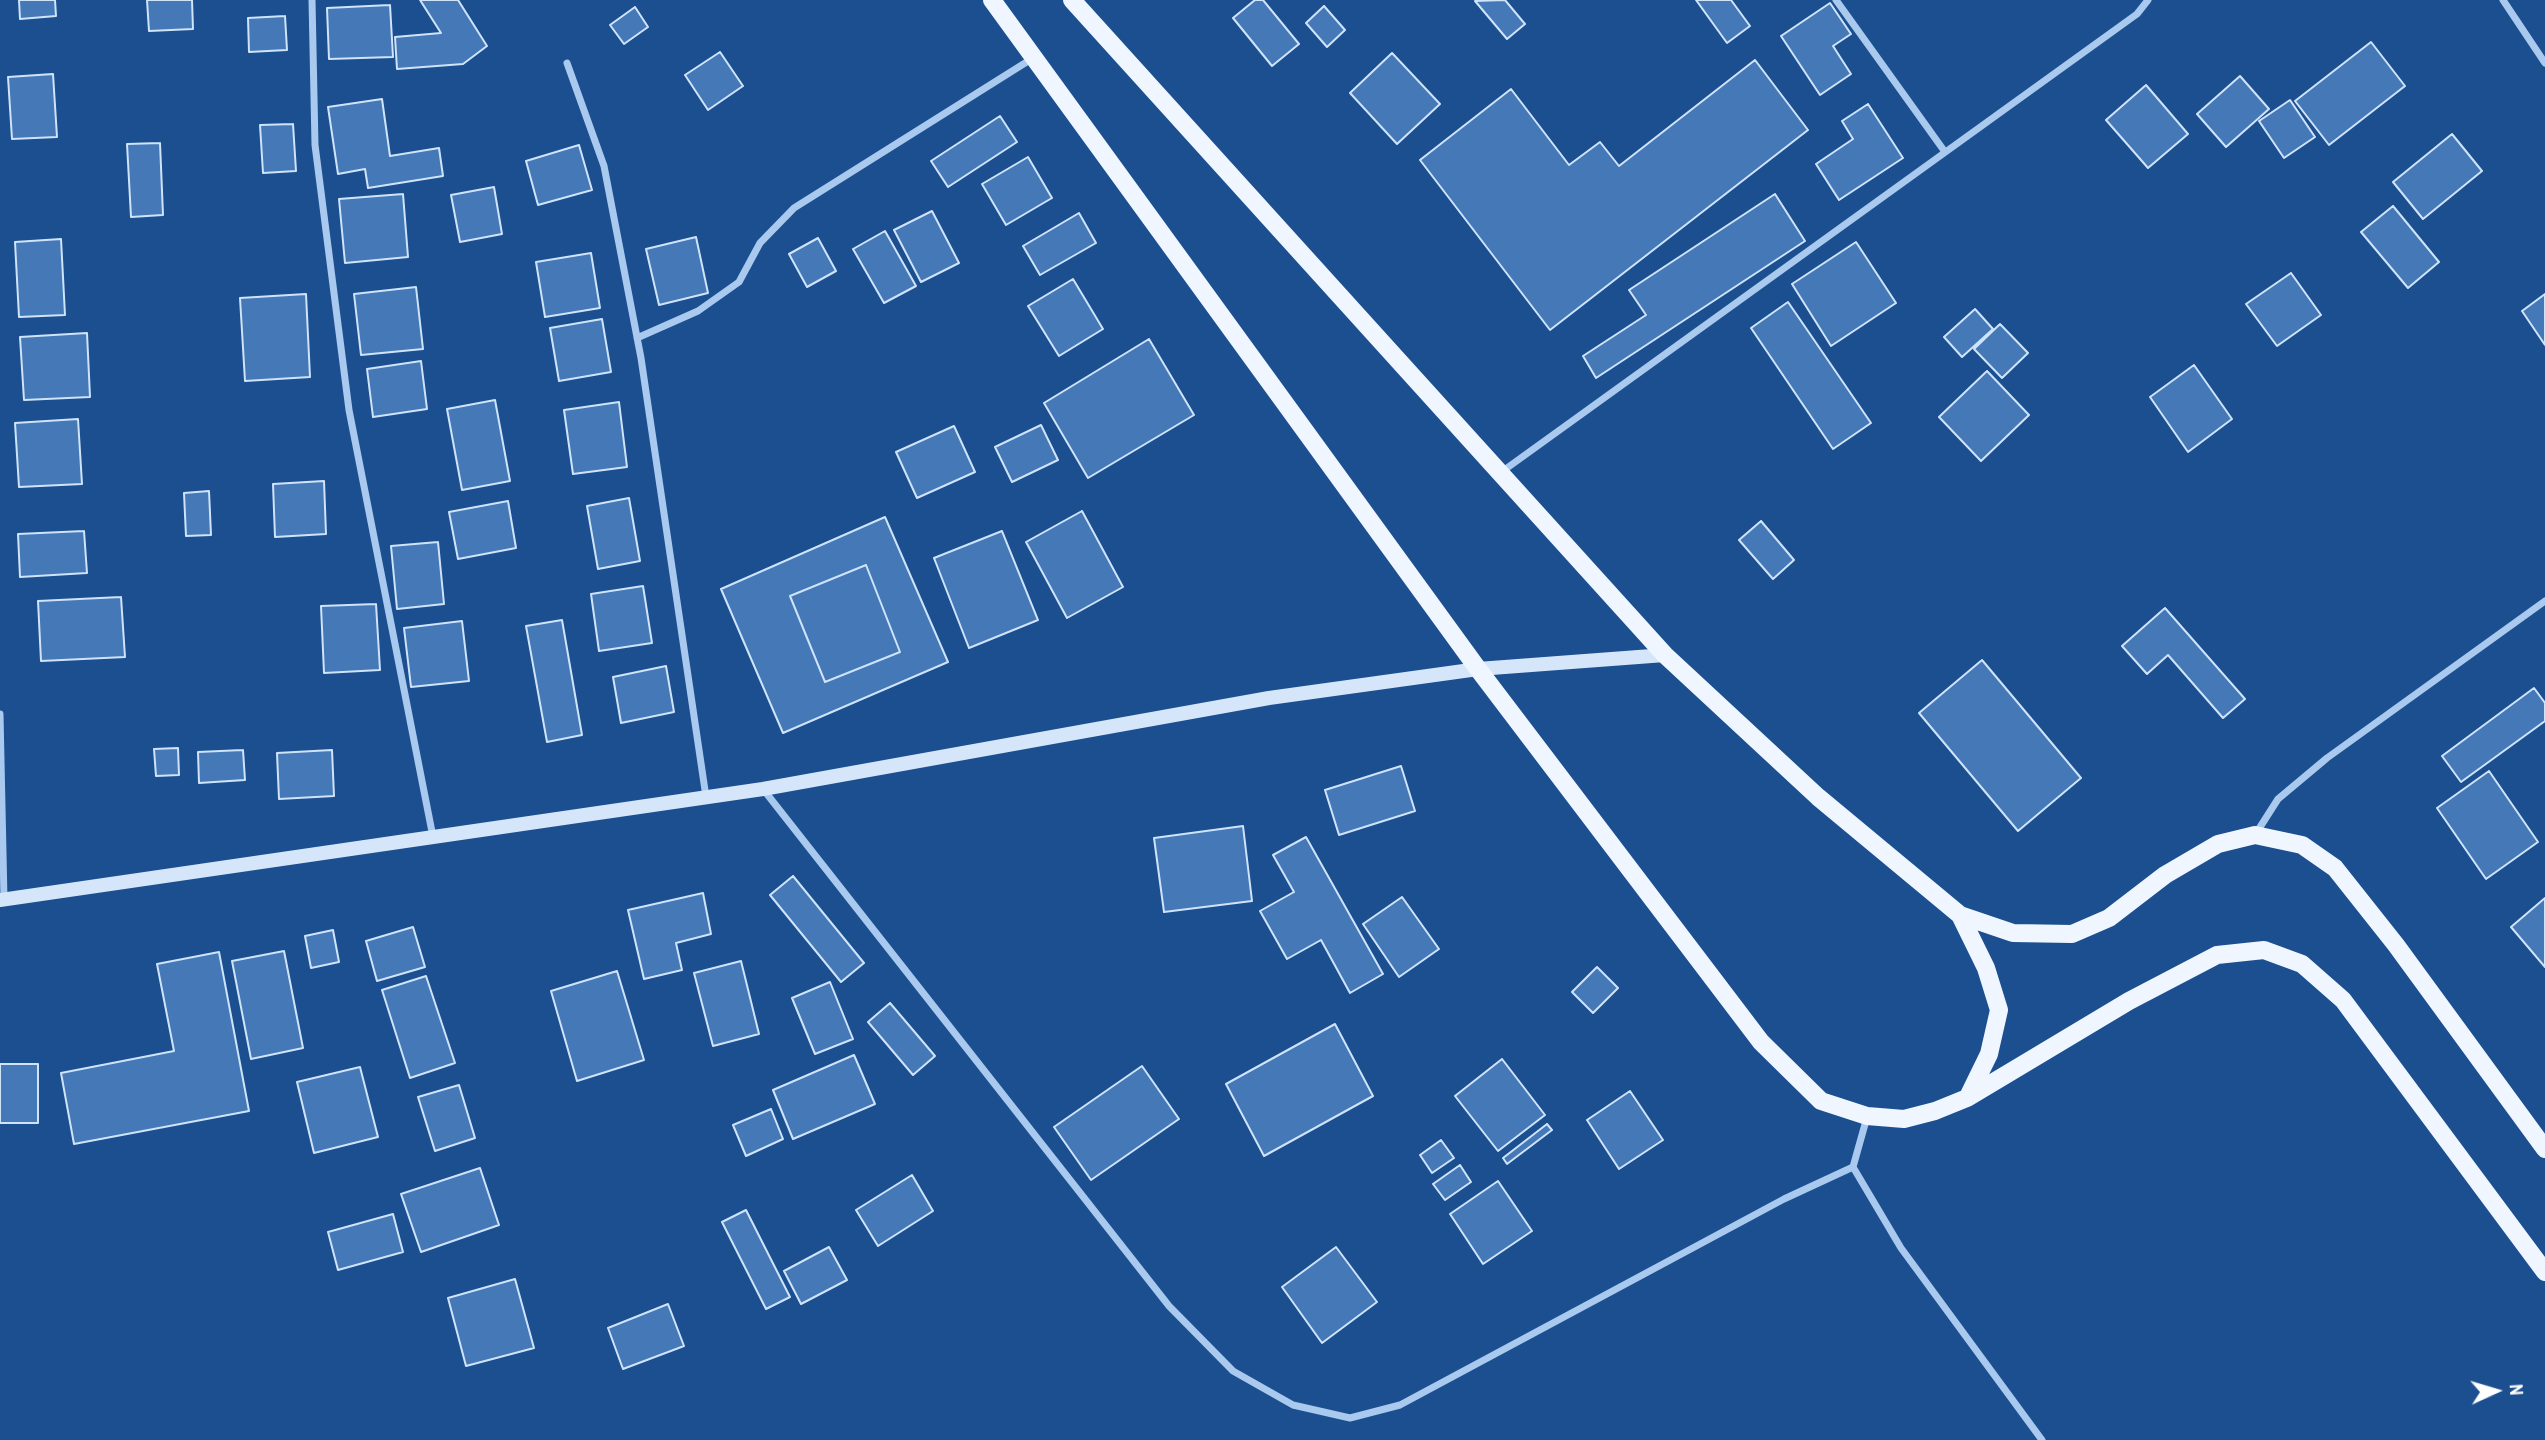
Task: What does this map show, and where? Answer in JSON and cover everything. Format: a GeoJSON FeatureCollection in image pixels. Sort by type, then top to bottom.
{"type":"FeatureCollection","features":[{"type":"Feature","properties":{"kind":"main road"},"geometry":{"type":"LineString","coordinates":[[992,0],[1478,668],[1761,1042],[1821,1101],[1867,1116],[1904,1119],[1935,1111],[1967,1098],[2129,1001],[2217,956],[2264,950],[2302,964],[2343,1000],[2545,1272]]}},
{"type":"Feature","properties":{"kind":"main road"},"geometry":{"type":"LineString","coordinates":[[1072,0],[1665,655],[1818,797],[1960,915],[2012,933],[2072,934],[2109,918],[2165,876],[2218,844],[2255,835],[2302,845],[2335,868],[2396,945],[2545,1149]]}},
{"type":"Feature","properties":{"kind":"main road"},"geometry":{"type":"LineString","coordinates":[[2,900],[764,789],[1269,698],[1478,668],[1665,655]]}},
{"type":"Feature","properties":{"kind":"main road"},"geometry":{"type":"LineString","coordinates":[[1960,915],[1986,968],[1999,1010],[1989,1055],[1967,1098]]}},
{"type":"Feature","properties":{"kind":"street"},"geometry":{"type":"LineString","coordinates":[[312,0],[315,145],[349,410],[433,837]]}},
{"type":"Feature","properties":{"kind":"street"},"geometry":{"type":"LineString","coordinates":[[1836,0],[1945,152]]}},
{"type":"Feature","properties":{"kind":"street"},"geometry":{"type":"LineString","coordinates":[[1500,473],[2137,14],[2148,0]]}},
{"type":"Feature","properties":{"kind":"street"},"geometry":{"type":"LineString","coordinates":[[2502,0],[2545,63]]}},
{"type":"Feature","properties":{"kind":"street"},"geometry":{"type":"LineString","coordinates":[[637,338],[698,311],[739,282],[760,243],[794,208],[1034,58]]}},
{"type":"Feature","properties":{"kind":"street"},"geometry":{"type":"LineString","coordinates":[[567,63],[604,166],[637,338],[706,797]]}},
{"type":"Feature","properties":{"kind":"street"},"geometry":{"type":"LineString","coordinates":[[2255,835],[2278,799],[2327,758],[2545,601]]}},
{"type":"Feature","properties":{"kind":"street"},"geometry":{"type":"LineString","coordinates":[[0,714],[2,900]]}},
{"type":"Feature","properties":{"kind":"street"},"geometry":{"type":"LineString","coordinates":[[764,789],[1169,1306],[1233,1371],[1293,1405],[1350,1418],[1399,1405],[1772,1206],[1853,1167]]}},
{"type":"Feature","properties":{"kind":"street"},"geometry":{"type":"LineString","coordinates":[[1867,1116],[1853,1167],[1902,1248],[2042,1440]]}},
{"type":"Feature","properties":{"kind":"building"},"geometry":{"type":"Polygon","coordinates":[[[19,0],[55,0],[56,16],[20,19],[19,0]]]}},
{"type":"Feature","properties":{"kind":"building"},"geometry":{"type":"Polygon","coordinates":[[[147,0],[192,0],[193,29],[149,31],[147,0]]]}},
{"type":"Feature","properties":{"kind":"building"},"geometry":{"type":"Polygon","coordinates":[[[420,0],[458,0],[487,46],[463,64],[397,69],[395,37],[441,33],[420,0]]]}},
{"type":"Feature","properties":{"kind":"building"},"geometry":{"type":"Polygon","coordinates":[[[1255,0],[1263,0],[1299,44],[1272,66],[1233,18],[1255,0]]]}},
{"type":"Feature","properties":{"kind":"building"},"geometry":{"type":"Polygon","coordinates":[[[1505,0],[1525,24],[1507,39],[1475,1],[1505,0]]]}},
{"type":"Feature","properties":{"kind":"building"},"geometry":{"type":"Polygon","coordinates":[[[1696,0],[1731,0],[1750,26],[1727,43],[1696,0]]]}},
{"type":"Feature","properties":{"kind":"building"},"geometry":{"type":"Polygon","coordinates":[[[1830,3],[1851,34],[1833,46],[1851,74],[1820,95],[1781,36],[1830,3]]]}},
{"type":"Feature","properties":{"kind":"building"},"geometry":{"type":"Polygon","coordinates":[[[390,5],[393,57],[329,59],[327,8],[390,5]]]}},
{"type":"Feature","properties":{"kind":"building"},"geometry":{"type":"Polygon","coordinates":[[[1324,6],[1345,30],[1327,47],[1306,23],[1324,6]]]}},
{"type":"Feature","properties":{"kind":"building"},"geometry":{"type":"Polygon","coordinates":[[[635,7],[648,27],[624,44],[610,25],[635,7]]]}},
{"type":"Feature","properties":{"kind":"building"},"geometry":{"type":"Polygon","coordinates":[[[285,16],[287,50],[249,52],[248,18],[285,16]]]}},
{"type":"Feature","properties":{"kind":"building"},"geometry":{"type":"Polygon","coordinates":[[[2371,42],[2405,86],[2329,145],[2295,101],[2371,42]]]}},
{"type":"Feature","properties":{"kind":"building"},"geometry":{"type":"Polygon","coordinates":[[[720,52],[743,86],[708,110],[685,75],[720,52]]]}},
{"type":"Feature","properties":{"kind":"building"},"geometry":{"type":"Polygon","coordinates":[[[1392,53],[1440,104],[1397,144],[1350,93],[1392,53]]]}},
{"type":"Feature","properties":{"kind":"building"},"geometry":{"type":"Polygon","coordinates":[[[1755,60],[1808,130],[1550,330],[1420,160],[1511,89],[1569,165],[1600,142],[1619,166],[1755,60]]]}},
{"type":"Feature","properties":{"kind":"building"},"geometry":{"type":"Polygon","coordinates":[[[53,74],[57,137],[12,139],[8,77],[53,74]]]}},
{"type":"Feature","properties":{"kind":"building"},"geometry":{"type":"Polygon","coordinates":[[[2240,76],[2269,109],[2226,147],[2197,114],[2240,76]]]}},
{"type":"Feature","properties":{"kind":"building"},"geometry":{"type":"Polygon","coordinates":[[[2146,85],[2188,134],[2148,168],[2106,120],[2146,85]]]}},
{"type":"Feature","properties":{"kind":"building"},"geometry":{"type":"Polygon","coordinates":[[[382,99],[390,156],[439,148],[443,176],[368,188],[365,169],[338,174],[328,107],[382,99]]]}},
{"type":"Feature","properties":{"kind":"building"},"geometry":{"type":"Polygon","coordinates":[[[2290,100],[2315,137],[2284,158],[2259,121],[2290,100]]]}},
{"type":"Feature","properties":{"kind":"building"},"geometry":{"type":"Polygon","coordinates":[[[1868,104],[1903,158],[1839,200],[1816,164],[1853,139],[1842,121],[1868,104]]]}},
{"type":"Feature","properties":{"kind":"building"},"geometry":{"type":"Polygon","coordinates":[[[1000,116],[1017,142],[948,187],[931,161],[1000,116]]]}},
{"type":"Feature","properties":{"kind":"building"},"geometry":{"type":"Polygon","coordinates":[[[293,124],[296,171],[263,173],[260,125],[293,124]]]}},
{"type":"Feature","properties":{"kind":"building"},"geometry":{"type":"Polygon","coordinates":[[[2452,134],[2482,171],[2423,219],[2393,182],[2452,134]]]}},
{"type":"Feature","properties":{"kind":"building"},"geometry":{"type":"Polygon","coordinates":[[[160,143],[163,215],[131,217],[127,144],[160,143]]]}},
{"type":"Feature","properties":{"kind":"building"},"geometry":{"type":"Polygon","coordinates":[[[579,145],[592,190],[538,205],[526,161],[579,145]]]}},
{"type":"Feature","properties":{"kind":"building"},"geometry":{"type":"Polygon","coordinates":[[[1028,157],[1052,198],[1006,225],[982,184],[1028,157]]]}},
{"type":"Feature","properties":{"kind":"building"},"geometry":{"type":"Polygon","coordinates":[[[494,187],[502,234],[460,242],[451,195],[494,187]]]}},
{"type":"Feature","properties":{"kind":"building"},"geometry":{"type":"Polygon","coordinates":[[[403,194],[408,257],[345,263],[339,199],[403,194]]]}},
{"type":"Feature","properties":{"kind":"building"},"geometry":{"type":"Polygon","coordinates":[[[1775,194],[1805,241],[1596,378],[1583,356],[1646,315],[1629,290],[1775,194]]]}},
{"type":"Feature","properties":{"kind":"building"},"geometry":{"type":"Polygon","coordinates":[[[2393,206],[2439,262],[2408,288],[2361,232],[2393,206]]]}},
{"type":"Feature","properties":{"kind":"building"},"geometry":{"type":"Polygon","coordinates":[[[932,211],[959,263],[921,282],[894,230],[932,211]]]}},
{"type":"Feature","properties":{"kind":"building"},"geometry":{"type":"Polygon","coordinates":[[[1079,213],[1096,243],[1040,275],[1023,246],[1079,213]]]}},
{"type":"Feature","properties":{"kind":"building"},"geometry":{"type":"Polygon","coordinates":[[[885,231],[916,286],[884,303],[853,249],[885,231]]]}},
{"type":"Feature","properties":{"kind":"building"},"geometry":{"type":"Polygon","coordinates":[[[696,237],[708,293],[659,305],[646,249],[696,237]]]}},
{"type":"Feature","properties":{"kind":"building"},"geometry":{"type":"Polygon","coordinates":[[[818,238],[836,271],[807,287],[789,254],[818,238]]]}},
{"type":"Feature","properties":{"kind":"building"},"geometry":{"type":"Polygon","coordinates":[[[61,239],[65,315],[19,317],[15,242],[61,239]]]}},
{"type":"Feature","properties":{"kind":"building"},"geometry":{"type":"Polygon","coordinates":[[[1856,242],[1896,303],[1831,346],[1792,284],[1856,242]]]}},
{"type":"Feature","properties":{"kind":"building"},"geometry":{"type":"Polygon","coordinates":[[[591,253],[600,308],[545,317],[536,262],[591,253]]]}},
{"type":"Feature","properties":{"kind":"building"},"geometry":{"type":"Polygon","coordinates":[[[2291,273],[2321,315],[2277,346],[2246,304],[2291,273]]]}},
{"type":"Feature","properties":{"kind":"building"},"geometry":{"type":"Polygon","coordinates":[[[1073,279],[1103,329],[1059,356],[1028,306],[1073,279]]]}},
{"type":"Feature","properties":{"kind":"building"},"geometry":{"type":"Polygon","coordinates":[[[416,287],[423,349],[361,355],[354,294],[416,287]]]}},
{"type":"Feature","properties":{"kind":"building"},"geometry":{"type":"Polygon","coordinates":[[[306,294],[310,377],[245,381],[240,298],[306,294]]]}},
{"type":"Feature","properties":{"kind":"building"},"geometry":{"type":"Polygon","coordinates":[[[2545,294],[2545,345],[2522,311],[2545,294]]]}},
{"type":"Feature","properties":{"kind":"building"},"geometry":{"type":"Polygon","coordinates":[[[1788,302],[1871,423],[1833,449],[1751,328],[1788,302]]]}},
{"type":"Feature","properties":{"kind":"building"},"geometry":{"type":"Polygon","coordinates":[[[1975,309],[1993,329],[1962,357],[1944,337],[1975,309]]]}},
{"type":"Feature","properties":{"kind":"building"},"geometry":{"type":"Polygon","coordinates":[[[602,319],[611,372],[559,381],[550,328],[602,319]]]}},
{"type":"Feature","properties":{"kind":"building"},"geometry":{"type":"Polygon","coordinates":[[[2000,324],[2028,353],[2002,378],[1974,349],[2000,324]]]}},
{"type":"Feature","properties":{"kind":"building"},"geometry":{"type":"Polygon","coordinates":[[[87,333],[90,397],[24,400],[20,337],[87,333]]]}},
{"type":"Feature","properties":{"kind":"building"},"geometry":{"type":"Polygon","coordinates":[[[1149,339],[1194,415],[1088,478],[1044,403],[1149,339]]]}},
{"type":"Feature","properties":{"kind":"building"},"geometry":{"type":"Polygon","coordinates":[[[421,361],[427,409],[373,417],[367,369],[421,361]]]}},
{"type":"Feature","properties":{"kind":"building"},"geometry":{"type":"Polygon","coordinates":[[[2194,365],[2232,419],[2188,452],[2150,397],[2194,365]]]}},
{"type":"Feature","properties":{"kind":"building"},"geometry":{"type":"Polygon","coordinates":[[[1987,371],[2029,415],[1981,461],[1939,417],[1987,371]]]}},
{"type":"Feature","properties":{"kind":"building"},"geometry":{"type":"Polygon","coordinates":[[[495,400],[510,481],[462,490],[447,409],[495,400]]]}},
{"type":"Feature","properties":{"kind":"building"},"geometry":{"type":"Polygon","coordinates":[[[619,402],[627,467],[573,474],[564,410],[619,402]]]}},
{"type":"Feature","properties":{"kind":"building"},"geometry":{"type":"Polygon","coordinates":[[[78,419],[82,484],[19,487],[15,423],[78,419]]]}},
{"type":"Feature","properties":{"kind":"building"},"geometry":{"type":"Polygon","coordinates":[[[1041,425],[1058,460],[1012,482],[995,447],[1041,425]]]}},
{"type":"Feature","properties":{"kind":"building"},"geometry":{"type":"Polygon","coordinates":[[[954,426],[975,472],[917,498],[896,452],[954,426]]]}},
{"type":"Feature","properties":{"kind":"building"},"geometry":{"type":"Polygon","coordinates":[[[324,481],[326,534],[275,537],[273,484],[324,481]]]}},
{"type":"Feature","properties":{"kind":"building"},"geometry":{"type":"Polygon","coordinates":[[[209,491],[211,535],[186,536],[184,493],[209,491]]]}},
{"type":"Feature","properties":{"kind":"building"},"geometry":{"type":"Polygon","coordinates":[[[629,498],[640,561],[598,569],[587,506],[629,498]]]}},
{"type":"Feature","properties":{"kind":"building"},"geometry":{"type":"Polygon","coordinates":[[[508,501],[516,548],[458,559],[449,512],[508,501]]]}},
{"type":"Feature","properties":{"kind":"building"},"geometry":{"type":"Polygon","coordinates":[[[1082,511],[1123,587],[1067,618],[1026,542],[1082,511]]]}},
{"type":"Feature","properties":{"kind":"building"},"geometry":{"type":"Polygon","coordinates":[[[885,517],[948,662],[783,733],[721,589],[885,517]],[[866,565],[790,596],[825,682],[900,652],[866,565]]]}},
{"type":"Feature","properties":{"kind":"building"},"geometry":{"type":"Polygon","coordinates":[[[1761,521],[1794,560],[1773,579],[1739,540],[1761,521]]]}},
{"type":"Feature","properties":{"kind":"building"},"geometry":{"type":"Polygon","coordinates":[[[84,531],[87,573],[20,577],[18,534],[84,531]]]}},
{"type":"Feature","properties":{"kind":"building"},"geometry":{"type":"Polygon","coordinates":[[[1002,531],[1038,620],[969,648],[934,558],[1002,531]]]}},
{"type":"Feature","properties":{"kind":"building"},"geometry":{"type":"Polygon","coordinates":[[[438,542],[444,604],[397,609],[391,546],[438,542]]]}},
{"type":"Feature","properties":{"kind":"building"},"geometry":{"type":"Polygon","coordinates":[[[866,565],[900,652],[825,682],[790,596],[866,565]]]}},
{"type":"Feature","properties":{"kind":"building"},"geometry":{"type":"Polygon","coordinates":[[[643,586],[652,643],[599,651],[591,594],[643,586]]]}},
{"type":"Feature","properties":{"kind":"building"},"geometry":{"type":"Polygon","coordinates":[[[121,597],[125,657],[41,661],[38,601],[121,597]]]}},
{"type":"Feature","properties":{"kind":"building"},"geometry":{"type":"Polygon","coordinates":[[[376,604],[380,670],[324,673],[321,606],[376,604]]]}},
{"type":"Feature","properties":{"kind":"building"},"geometry":{"type":"Polygon","coordinates":[[[2165,608],[2245,699],[2223,718],[2168,655],[2147,674],[2122,646],[2165,608]]]}},
{"type":"Feature","properties":{"kind":"building"},"geometry":{"type":"Polygon","coordinates":[[[562,620],[582,735],[547,742],[526,626],[562,620]]]}},
{"type":"Feature","properties":{"kind":"building"},"geometry":{"type":"Polygon","coordinates":[[[462,621],[469,681],[411,687],[404,628],[462,621]]]}},
{"type":"Feature","properties":{"kind":"building"},"geometry":{"type":"Polygon","coordinates":[[[1982,660],[2081,778],[2018,831],[1919,713],[1982,660]]]}},
{"type":"Feature","properties":{"kind":"building"},"geometry":{"type":"Polygon","coordinates":[[[666,666],[674,712],[621,723],[613,677],[666,666]]]}},
{"type":"Feature","properties":{"kind":"building"},"geometry":{"type":"Polygon","coordinates":[[[2534,688],[2545,703],[2545,721],[2461,782],[2442,756],[2534,688]]]}},
{"type":"Feature","properties":{"kind":"building"},"geometry":{"type":"Polygon","coordinates":[[[178,748],[179,775],[156,776],[154,749],[178,748]]]}},
{"type":"Feature","properties":{"kind":"building"},"geometry":{"type":"Polygon","coordinates":[[[243,750],[245,780],[199,783],[198,752],[243,750]]]}},
{"type":"Feature","properties":{"kind":"building"},"geometry":{"type":"Polygon","coordinates":[[[332,750],[334,796],[279,799],[277,753],[332,750]]]}},
{"type":"Feature","properties":{"kind":"building"},"geometry":{"type":"Polygon","coordinates":[[[1401,766],[1415,811],[1339,835],[1325,790],[1401,766]]]}},
{"type":"Feature","properties":{"kind":"building"},"geometry":{"type":"Polygon","coordinates":[[[2489,771],[2538,842],[2486,879],[2437,808],[2489,771]]]}},
{"type":"Feature","properties":{"kind":"building"},"geometry":{"type":"Polygon","coordinates":[[[1243,826],[1252,901],[1164,912],[1154,838],[1243,826]]]}},
{"type":"Feature","properties":{"kind":"building"},"geometry":{"type":"Polygon","coordinates":[[[1306,837],[1383,974],[1350,993],[1321,940],[1287,959],[1260,911],[1294,892],[1273,855],[1306,837]]]}},
{"type":"Feature","properties":{"kind":"building"},"geometry":{"type":"Polygon","coordinates":[[[793,876],[864,963],[841,982],[770,895],[793,876]]]}},
{"type":"Feature","properties":{"kind":"building"},"geometry":{"type":"Polygon","coordinates":[[[703,893],[711,934],[676,943],[682,970],[644,979],[628,910],[703,893]]]}},
{"type":"Feature","properties":{"kind":"building"},"geometry":{"type":"Polygon","coordinates":[[[1402,897],[1439,949],[1399,977],[1363,924],[1402,897]]]}},
{"type":"Feature","properties":{"kind":"building"},"geometry":{"type":"Polygon","coordinates":[[[2545,898],[2545,967],[2511,927],[2545,898]]]}},
{"type":"Feature","properties":{"kind":"building"},"geometry":{"type":"Polygon","coordinates":[[[413,927],[425,967],[377,981],[366,941],[413,927]]]}},
{"type":"Feature","properties":{"kind":"building"},"geometry":{"type":"Polygon","coordinates":[[[333,930],[339,962],[311,968],[305,936],[333,930]]]}},
{"type":"Feature","properties":{"kind":"building"},"geometry":{"type":"Polygon","coordinates":[[[284,951],[303,1048],[251,1059],[232,961],[284,951]]]}},
{"type":"Feature","properties":{"kind":"building"},"geometry":{"type":"Polygon","coordinates":[[[219,952],[249,1111],[74,1144],[61,1073],[174,1051],[157,964],[219,952]]]}},
{"type":"Feature","properties":{"kind":"building"},"geometry":{"type":"Polygon","coordinates":[[[741,961],[759,1034],[713,1046],[694,973],[741,961]]]}},
{"type":"Feature","properties":{"kind":"building"},"geometry":{"type":"Polygon","coordinates":[[[1597,967],[1618,988],[1593,1013],[1572,992],[1597,967]]]}},
{"type":"Feature","properties":{"kind":"building"},"geometry":{"type":"Polygon","coordinates":[[[617,971],[644,1060],[577,1081],[551,991],[617,971]]]}},
{"type":"Feature","properties":{"kind":"building"},"geometry":{"type":"Polygon","coordinates":[[[426,976],[455,1063],[410,1078],[382,990],[426,976]]]}},
{"type":"Feature","properties":{"kind":"building"},"geometry":{"type":"Polygon","coordinates":[[[830,982],[853,1039],[815,1054],[792,998],[830,982]]]}},
{"type":"Feature","properties":{"kind":"building"},"geometry":{"type":"Polygon","coordinates":[[[890,1003],[935,1056],[913,1075],[868,1022],[890,1003]]]}},
{"type":"Feature","properties":{"kind":"building"},"geometry":{"type":"Polygon","coordinates":[[[1335,1024],[1373,1096],[1264,1156],[1226,1084],[1335,1024]]]}},
{"type":"Feature","properties":{"kind":"building"},"geometry":{"type":"Polygon","coordinates":[[[854,1055],[875,1104],[793,1139],[773,1090],[854,1055]]]}},
{"type":"Feature","properties":{"kind":"building"},"geometry":{"type":"Polygon","coordinates":[[[1502,1059],[1545,1115],[1498,1151],[1455,1096],[1502,1059]]]}},
{"type":"Feature","properties":{"kind":"building"},"geometry":{"type":"Polygon","coordinates":[[[0,1064],[38,1064],[38,1123],[0,1123],[0,1064]]]}},
{"type":"Feature","properties":{"kind":"building"},"geometry":{"type":"Polygon","coordinates":[[[1142,1066],[1179,1119],[1091,1180],[1054,1127],[1142,1066]]]}},
{"type":"Feature","properties":{"kind":"building"},"geometry":{"type":"Polygon","coordinates":[[[360,1067],[378,1137],[314,1153],[297,1082],[360,1067]]]}},
{"type":"Feature","properties":{"kind":"building"},"geometry":{"type":"Polygon","coordinates":[[[459,1085],[475,1138],[435,1151],[418,1097],[459,1085]]]}},
{"type":"Feature","properties":{"kind":"building"},"geometry":{"type":"Polygon","coordinates":[[[1630,1091],[1663,1140],[1619,1169],[1587,1120],[1630,1091]]]}},
{"type":"Feature","properties":{"kind":"building"},"geometry":{"type":"Polygon","coordinates":[[[771,1109],[783,1139],[746,1156],[733,1125],[771,1109]]]}},
{"type":"Feature","properties":{"kind":"building"},"geometry":{"type":"Polygon","coordinates":[[[1547,1124],[1552,1130],[1507,1164],[1503,1158],[1547,1124]]]}},
{"type":"Feature","properties":{"kind":"building"},"geometry":{"type":"Polygon","coordinates":[[[1441,1140],[1454,1158],[1432,1173],[1420,1155],[1441,1140]]]}},
{"type":"Feature","properties":{"kind":"building"},"geometry":{"type":"Polygon","coordinates":[[[1460,1165],[1471,1182],[1445,1200],[1433,1184],[1460,1165]]]}},
{"type":"Feature","properties":{"kind":"building"},"geometry":{"type":"Polygon","coordinates":[[[480,1168],[499,1225],[421,1252],[401,1194],[480,1168]]]}},
{"type":"Feature","properties":{"kind":"building"},"geometry":{"type":"Polygon","coordinates":[[[912,1175],[933,1211],[878,1246],[856,1210],[912,1175]]]}},
{"type":"Feature","properties":{"kind":"building"},"geometry":{"type":"Polygon","coordinates":[[[1498,1181],[1532,1231],[1483,1264],[1450,1214],[1498,1181]]]}},
{"type":"Feature","properties":{"kind":"building"},"geometry":{"type":"Polygon","coordinates":[[[746,1210],[790,1297],[766,1309],[722,1222],[746,1210]]]}},
{"type":"Feature","properties":{"kind":"building"},"geometry":{"type":"Polygon","coordinates":[[[393,1214],[403,1252],[338,1270],[328,1232],[393,1214]]]}},
{"type":"Feature","properties":{"kind":"building"},"geometry":{"type":"Polygon","coordinates":[[[829,1247],[847,1280],[801,1304],[784,1271],[829,1247]]]}},
{"type":"Feature","properties":{"kind":"building"},"geometry":{"type":"Polygon","coordinates":[[[1336,1247],[1377,1302],[1322,1343],[1282,1287],[1336,1247]]]}},
{"type":"Feature","properties":{"kind":"building"},"geometry":{"type":"Polygon","coordinates":[[[515,1279],[534,1348],[466,1366],[448,1298],[515,1279]]]}},
{"type":"Feature","properties":{"kind":"building"},"geometry":{"type":"Polygon","coordinates":[[[668,1304],[684,1346],[623,1369],[608,1328],[668,1304]]]}}]}
